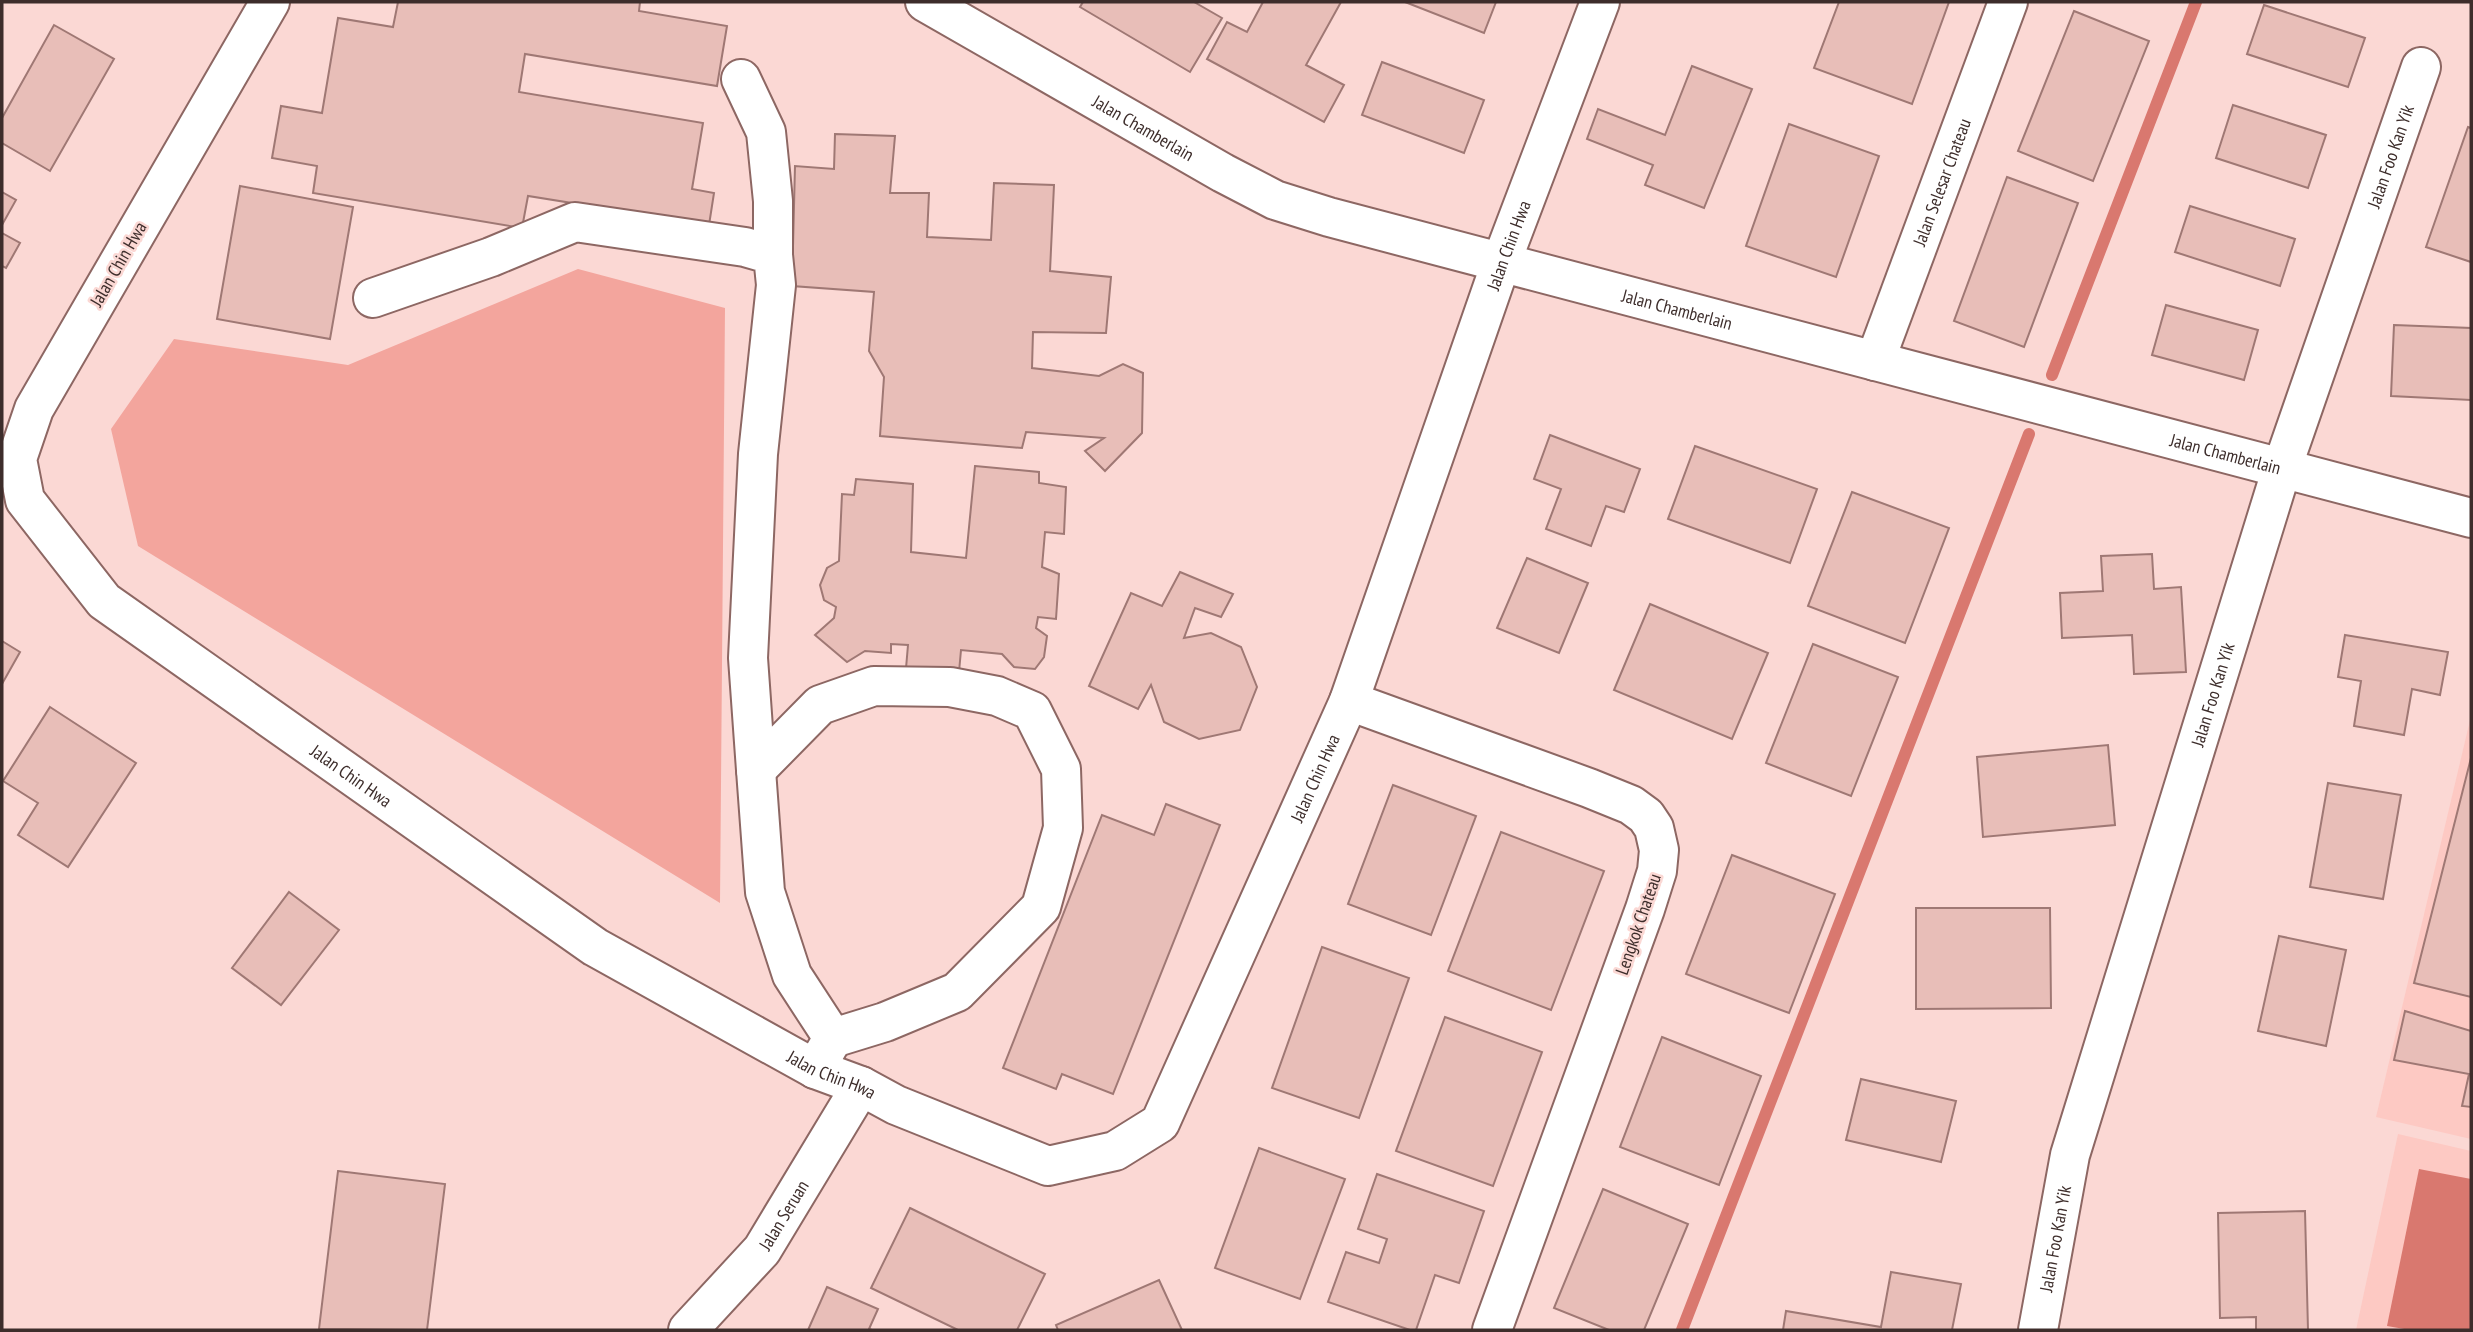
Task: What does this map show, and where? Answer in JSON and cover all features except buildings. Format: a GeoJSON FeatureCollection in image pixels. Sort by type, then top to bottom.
{"type":"FeatureCollection","features":[{"type":"Feature","properties":{"kind":"street","name":"Jalan Chin Hwa"},"geometry":{"type":"LineString","coordinates":[[270,2],[34,409],[17,459],[24,500],[104,601],[594,947],[824,1054],[861,1086],[896,1105],[1048,1166],[1115,1151],[1160,1123],[1349,701],[1501,263],[1600,2]]}},
{"type":"Feature","properties":{"kind":"street","name":"Jalan Chamberlain"},"geometry":{"type":"LineString","coordinates":[[925,2],[1223,173],[1275,200],[1501,263],[2471,517]]}},
{"type":"Feature","properties":{"kind":"street","name":"Jalan Selesar Chateau"},"geometry":{"type":"LineString","coordinates":[[1874,361],[2008,2]]}},
{"type":"Feature","properties":{"kind":"street","name":"Jalan Foo Kan Yik"},"geometry":{"type":"LineString","coordinates":[[2038,1330],[2070,1155],[2282,468],[2421,67]]}},
{"type":"Feature","properties":{"kind":"street"},"geometry":{"type":"LineString","coordinates":[[741,79],[766,132],[773,201],[776,285],[758,454],[748,657],[756,770],[765,891],[792,975],[824,1054],[884,1022],[957,992],[1041,907],[1063,828],[1060,769],[1032,711],[997,696],[950,687],[874,687],[820,705],[756,770]]}},
{"type":"Feature","properties":{"kind":"street"},"geometry":{"type":"LineString","coordinates":[[373,298],[491,257],[575,222],[744,247],[773,255]]}},
{"type":"Feature","properties":{"kind":"street","name":"Lengkok Chateau"},"geometry":{"type":"LineString","coordinates":[[1349,701],[1631,805],[1646,816],[1654,828],[1659,850],[1657,871],[1649,897],[1492,1330]]}},
{"type":"Feature","properties":{"kind":"street","name":"Jalan Seruan"},"geometry":{"type":"LineString","coordinates":[[688,1330],[762,1250],[861,1086]]}},
{"type":"Feature","properties":{"kind":"shaded area"},"geometry":{"type":"Polygon","coordinates":[[[578,269],[725,308],[720,903],[138,546],[111,429],[174,339],[348,365],[578,269]]]}},
{"type":"Feature","properties":{"kind":"shaded area"},"geometry":{"type":"Polygon","coordinates":[[[2471,716],[2471,1139],[2376,1117],[2471,716]]]}},
{"type":"Feature","properties":{"kind":"shaded area"},"geometry":{"type":"Polygon","coordinates":[[[2398,1134],[2471,1151],[2471,1330],[2356,1330],[2398,1134]]]}},
{"type":"Feature","properties":{"kind":"shaded area"},"geometry":{"type":"Polygon","coordinates":[[[2419,1169],[2471,1179],[2471,1330],[2410,1330],[2387,1326],[2419,1169]]]}},
{"type":"Feature","properties":{"kind":"waterway"},"geometry":{"type":"LineString","coordinates":[[2052,375],[2196,2]]}},
{"type":"Feature","properties":{"kind":"waterway"},"geometry":{"type":"LineString","coordinates":[[1682,1330],[2029,434]]}}]}
